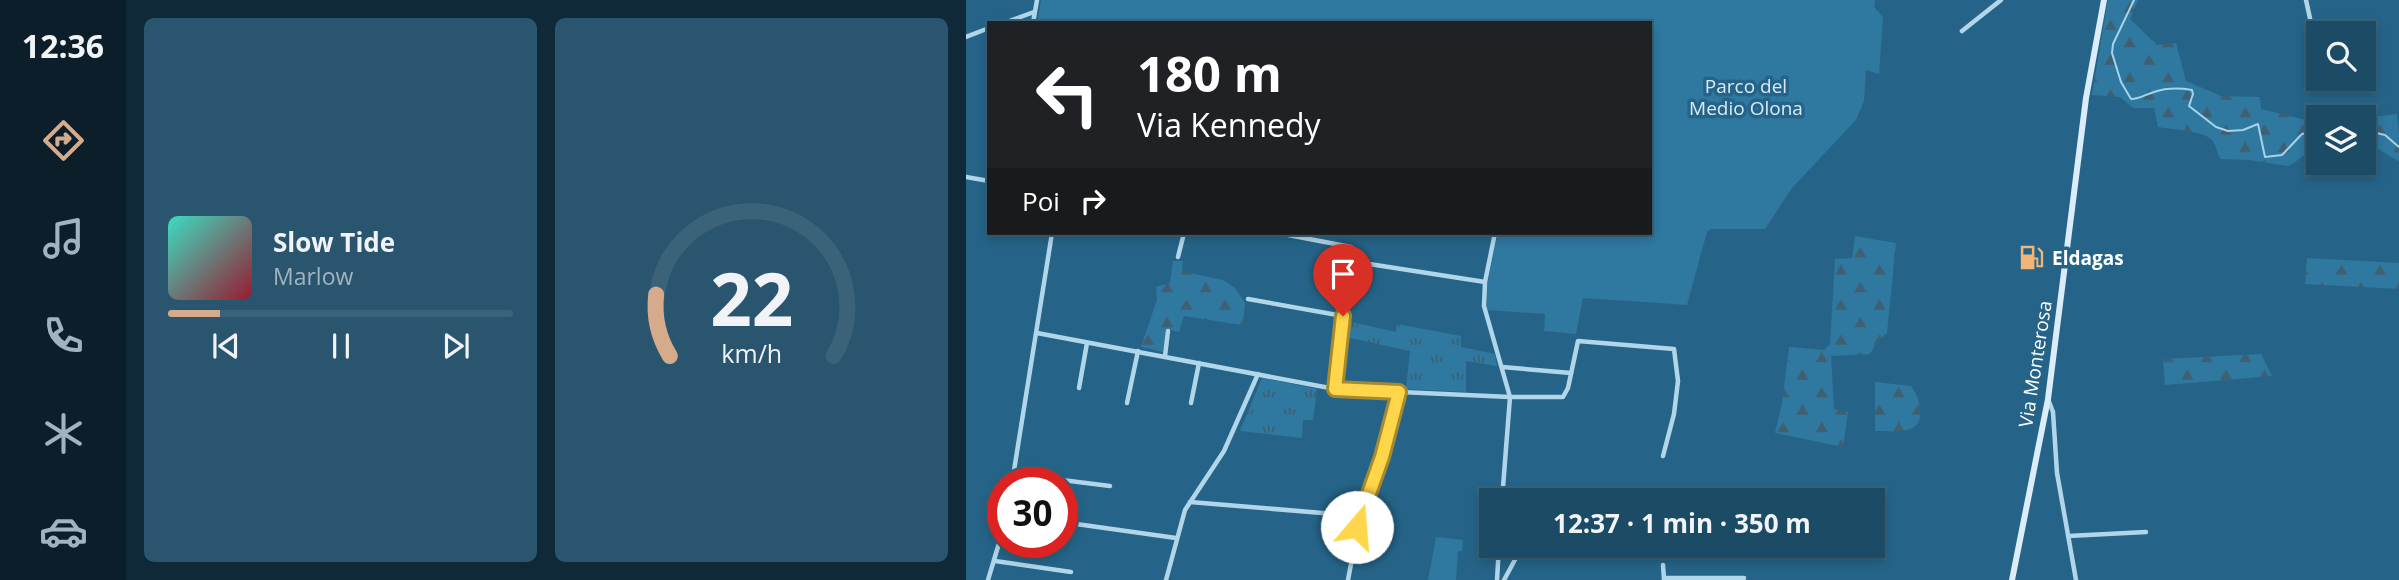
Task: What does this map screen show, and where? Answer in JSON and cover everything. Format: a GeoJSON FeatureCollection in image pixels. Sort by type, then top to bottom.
{"type":"FeatureCollection","features":[{"type":"Feature","properties":{"kind":"main road","name":"Via Monterosa"},"geometry":{"type":"LineString","coordinates":[[2012,580],[2048,399],[2086,98],[2104,0]]}},
{"type":"Feature","properties":{"kind":"street"},"geometry":{"type":"LineString","coordinates":[[1033,21],[1037,0]]}},
{"type":"Feature","properties":{"kind":"street"},"geometry":{"type":"LineString","coordinates":[[1962,31],[2001,0]]}},
{"type":"Feature","properties":{"kind":"street"},"geometry":{"type":"LineString","coordinates":[[2306,0],[2311,21]]}},
{"type":"Feature","properties":{"kind":"street"},"geometry":{"type":"LineString","coordinates":[[1009,21],[1034,12]]}},
{"type":"Feature","properties":{"kind":"street"},"geometry":{"type":"LineString","coordinates":[[966,37],[987,29]]}},
{"type":"Feature","properties":{"kind":"street"},"geometry":{"type":"LineString","coordinates":[[966,177],[987,181]]}},
{"type":"Feature","properties":{"kind":"street"},"geometry":{"type":"LineString","coordinates":[[1015,467],[1052,235]]}},
{"type":"Feature","properties":{"kind":"street"},"geometry":{"type":"LineString","coordinates":[[1178,257],[1184,235]]}},
{"type":"Feature","properties":{"kind":"street"},"geometry":{"type":"LineString","coordinates":[[1288,235],[1351,247],[1335,389]]}},
{"type":"Feature","properties":{"kind":"street"},"geometry":{"type":"LineString","coordinates":[[1495,235],[1485,282],[1484,306],[1510,397],[1504,488]]}},
{"type":"Feature","properties":{"kind":"street"},"geometry":{"type":"LineString","coordinates":[[1350,261],[1485,282]]}},
{"type":"Feature","properties":{"kind":"street"},"geometry":{"type":"LineString","coordinates":[[1248,299],[1343,316]]}},
{"type":"Feature","properties":{"kind":"street"},"geometry":{"type":"LineString","coordinates":[[1165,356],[1168,331]]}},
{"type":"Feature","properties":{"kind":"street"},"geometry":{"type":"LineString","coordinates":[[1037,333],[1335,389],[1510,397],[1563,397],[1568,388],[1578,341],[1674,349],[1678,381],[1674,414],[1663,456]]}},
{"type":"Feature","properties":{"kind":"street"},"geometry":{"type":"LineString","coordinates":[[1079,388],[1087,343]]}},
{"type":"Feature","properties":{"kind":"street"},"geometry":{"type":"LineString","coordinates":[[1127,403],[1138,351]]}},
{"type":"Feature","properties":{"kind":"street"},"geometry":{"type":"LineString","coordinates":[[1191,403],[1199,363]]}},
{"type":"Feature","properties":{"kind":"street"},"geometry":{"type":"LineString","coordinates":[[1502,367],[1571,373]]}},
{"type":"Feature","properties":{"kind":"street"},"geometry":{"type":"LineString","coordinates":[[1167,580],[1181,518],[1224,451],[1258,374]]}},
{"type":"Feature","properties":{"kind":"street"},"geometry":{"type":"LineString","coordinates":[[1348,580],[1360,516],[1382,457],[1399,392]]}},
{"type":"Feature","properties":{"kind":"street"},"geometry":{"type":"LineString","coordinates":[[2048,399],[2053,412],[2057,473],[2076,580]]}},
{"type":"Feature","properties":{"kind":"street"},"geometry":{"type":"LineString","coordinates":[[1078,482],[1110,486]]}},
{"type":"Feature","properties":{"kind":"street"},"geometry":{"type":"LineString","coordinates":[[1189,502],[1360,516]]}},
{"type":"Feature","properties":{"kind":"street"},"geometry":{"type":"LineString","coordinates":[[1078,524],[1177,538]]}},
{"type":"Feature","properties":{"kind":"street"},"geometry":{"type":"LineString","coordinates":[[2068,536],[2146,532]]}},
{"type":"Feature","properties":{"kind":"street"},"geometry":{"type":"LineString","coordinates":[[988,580],[997,558]]}},
{"type":"Feature","properties":{"kind":"street"},"geometry":{"type":"LineString","coordinates":[[1497,580],[1498,558]]}},
{"type":"Feature","properties":{"kind":"street"},"geometry":{"type":"LineString","coordinates":[[1504,580],[1516,558]]}},
{"type":"Feature","properties":{"kind":"street"},"geometry":{"type":"LineString","coordinates":[[996,561],[1071,572]]}},
{"type":"Feature","properties":{"kind":"street"},"geometry":{"type":"LineString","coordinates":[[1664,565],[1664,579],[1744,578]]}},
{"type":"Feature","properties":{"kind":"green space","name":"Parco del Medio Olona"},"geometry":{"type":"Polygon","coordinates":[[[1041,0],[1875,0],[1874,7],[1883,17],[1879,74],[1866,70],[1864,101],[1856,120],[1792,188],[1765,229],[1711,229],[1707,232],[1687,305],[1583,298],[1576,334],[1544,331],[1545,314],[1487,310],[1487,286],[1498,235],[1652,235],[1652,21],[1037,21],[1041,0]]]}},
{"type":"Feature","properties":{"kind":"green space"},"geometry":{"type":"Polygon","coordinates":[[[2108,0],[2138,0],[2130,19],[2157,45],[2176,43],[2186,81],[2221,96],[2260,97],[2261,109],[2306,120],[2306,153],[2287,166],[2221,159],[2213,141],[2207,136],[2158,127],[2154,108],[2133,108],[2120,97],[2092,95],[2108,0]]]}},
{"type":"Feature","properties":{"kind":"green space"},"geometry":{"type":"Polygon","coordinates":[[[2397,114],[2399,135],[2376,125],[2376,117],[2397,114]]]}},
{"type":"Feature","properties":{"kind":"green space"},"geometry":{"type":"Polygon","coordinates":[[[2376,125],[2399,135],[2399,161],[2376,147],[2376,125]]]}},
{"type":"Feature","properties":{"kind":"green space"},"geometry":{"type":"Polygon","coordinates":[[[1855,236],[1896,243],[1887,333],[1876,343],[1870,354],[1831,356],[1834,409],[1848,412],[1843,447],[1775,433],[1789,347],[1824,350],[1830,344],[1835,259],[1852,258],[1855,236]]]}},
{"type":"Feature","properties":{"kind":"green space"},"geometry":{"type":"Polygon","coordinates":[[[2307,258],[2399,263],[2399,289],[2305,284],[2307,258]]]}},
{"type":"Feature","properties":{"kind":"green space"},"geometry":{"type":"Polygon","coordinates":[[[1173,261],[1183,261],[1182,270],[1185,272],[1223,280],[1235,288],[1245,303],[1243,324],[1184,316],[1179,332],[1166,329],[1163,352],[1141,347],[1157,300],[1156,287],[1170,283],[1173,261]]]}},
{"type":"Feature","properties":{"kind":"green space"},"geometry":{"type":"Polygon","coordinates":[[[1348,321],[1396,332],[1397,324],[1461,336],[1461,347],[1495,354],[1497,366],[1466,361],[1466,392],[1406,389],[1410,351],[1345,337],[1348,321]]]}},
{"type":"Feature","properties":{"kind":"green space"},"geometry":{"type":"Polygon","coordinates":[[[2261,354],[2272,376],[2165,385],[2163,359],[2261,354]]]}},
{"type":"Feature","properties":{"kind":"green space"},"geometry":{"type":"Polygon","coordinates":[[[1262,378],[1317,389],[1313,420],[1303,420],[1302,438],[1240,431],[1262,378]]]}},
{"type":"Feature","properties":{"kind":"green space"},"geometry":{"type":"Polygon","coordinates":[[[1875,382],[1911,386],[1920,412],[1916,425],[1905,430],[1875,431],[1875,382]]]}},
{"type":"Feature","properties":{"kind":"green space"},"geometry":{"type":"Polygon","coordinates":[[[1436,537],[1463,540],[1462,551],[1458,551],[1456,580],[1428,580],[1436,537]]]}},
{"type":"Feature","properties":{"kind":"waterway"},"geometry":{"type":"LineString","coordinates":[[2134,0],[2113,44],[2112,53],[2121,82],[2131,99],[2163,90],[2192,90],[2189,106],[2216,127],[2228,131],[2243,130],[2258,124],[2265,157],[2282,155],[2306,133]]}},
{"type":"Feature","properties":{"kind":"waterway"},"geometry":{"type":"LineString","coordinates":[[2376,133],[2385,135],[2399,147]]}},
{"type":"Feature","properties":{"kind":"place","name":"Eldagas"},"geometry":{"type":"Point","coordinates":[2032,258]}},
{"type":"Feature","properties":{"kind":"route"},"geometry":{"type":"LineString","coordinates":[[1343,316],[1335,389],[1399,392],[1382,457],[1357,527]]}}]}
